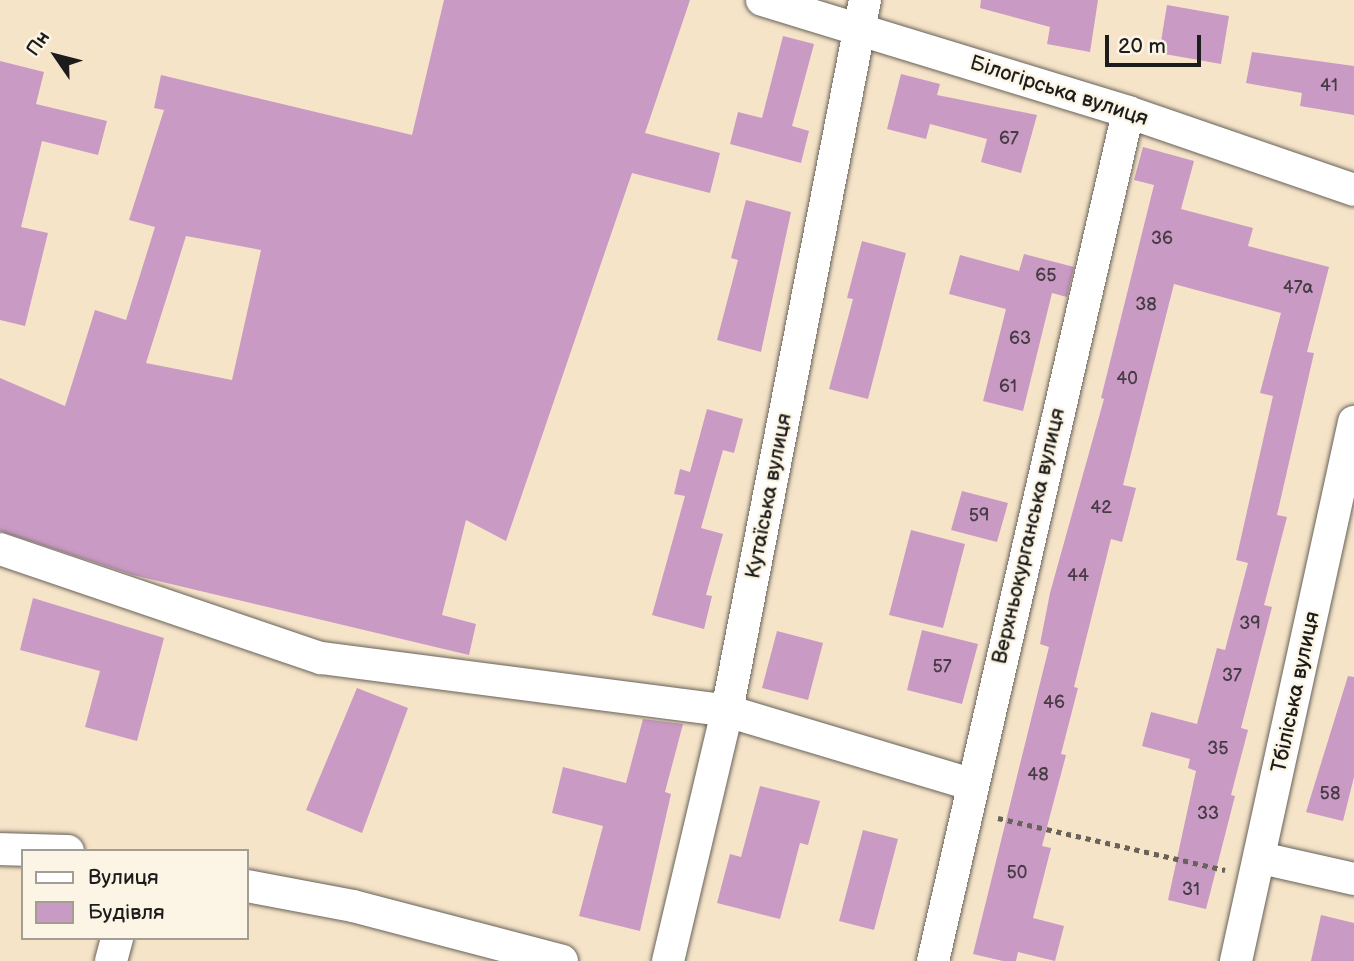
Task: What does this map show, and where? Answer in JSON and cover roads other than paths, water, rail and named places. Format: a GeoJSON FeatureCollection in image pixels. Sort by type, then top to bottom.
{"type":"FeatureCollection","features":[{"type":"Feature","properties":{"kind":"street","name":"Білогірська вулиця"},"geometry":{"type":"LineString","coordinates":[[762,0],[862,14],[1128,112],[1354,190]]}},
{"type":"Feature","properties":{"kind":"street","name":"Кутаїська вулиця"},"geometry":{"type":"LineString","coordinates":[[668,961],[727,710],[862,14]]}},
{"type":"Feature","properties":{"kind":"street","name":"Верхньокурганська вулиця"},"geometry":{"type":"LineString","coordinates":[[933,961],[1128,112]]}},
{"type":"Feature","properties":{"kind":"street","name":"Тбіліська вулиця"},"geometry":{"type":"LineString","coordinates":[[1236,961],[1354,422]]}},
{"type":"Feature","properties":{"kind":"street"},"geometry":{"type":"LineString","coordinates":[[0,549],[321,658],[727,710],[969,797]]}},
{"type":"Feature","properties":{"kind":"street"},"geometry":{"type":"LineString","coordinates":[[0,849],[21,850]]}},
{"type":"Feature","properties":{"kind":"street"},"geometry":{"type":"LineString","coordinates":[[1258,867],[1354,879]]}},
{"type":"Feature","properties":{"kind":"street"},"geometry":{"type":"LineString","coordinates":[[248,886],[353,906],[562,961]]}},
{"type":"Feature","properties":{"kind":"street"},"geometry":{"type":"LineString","coordinates":[[111,961],[116,940]]}}]}
